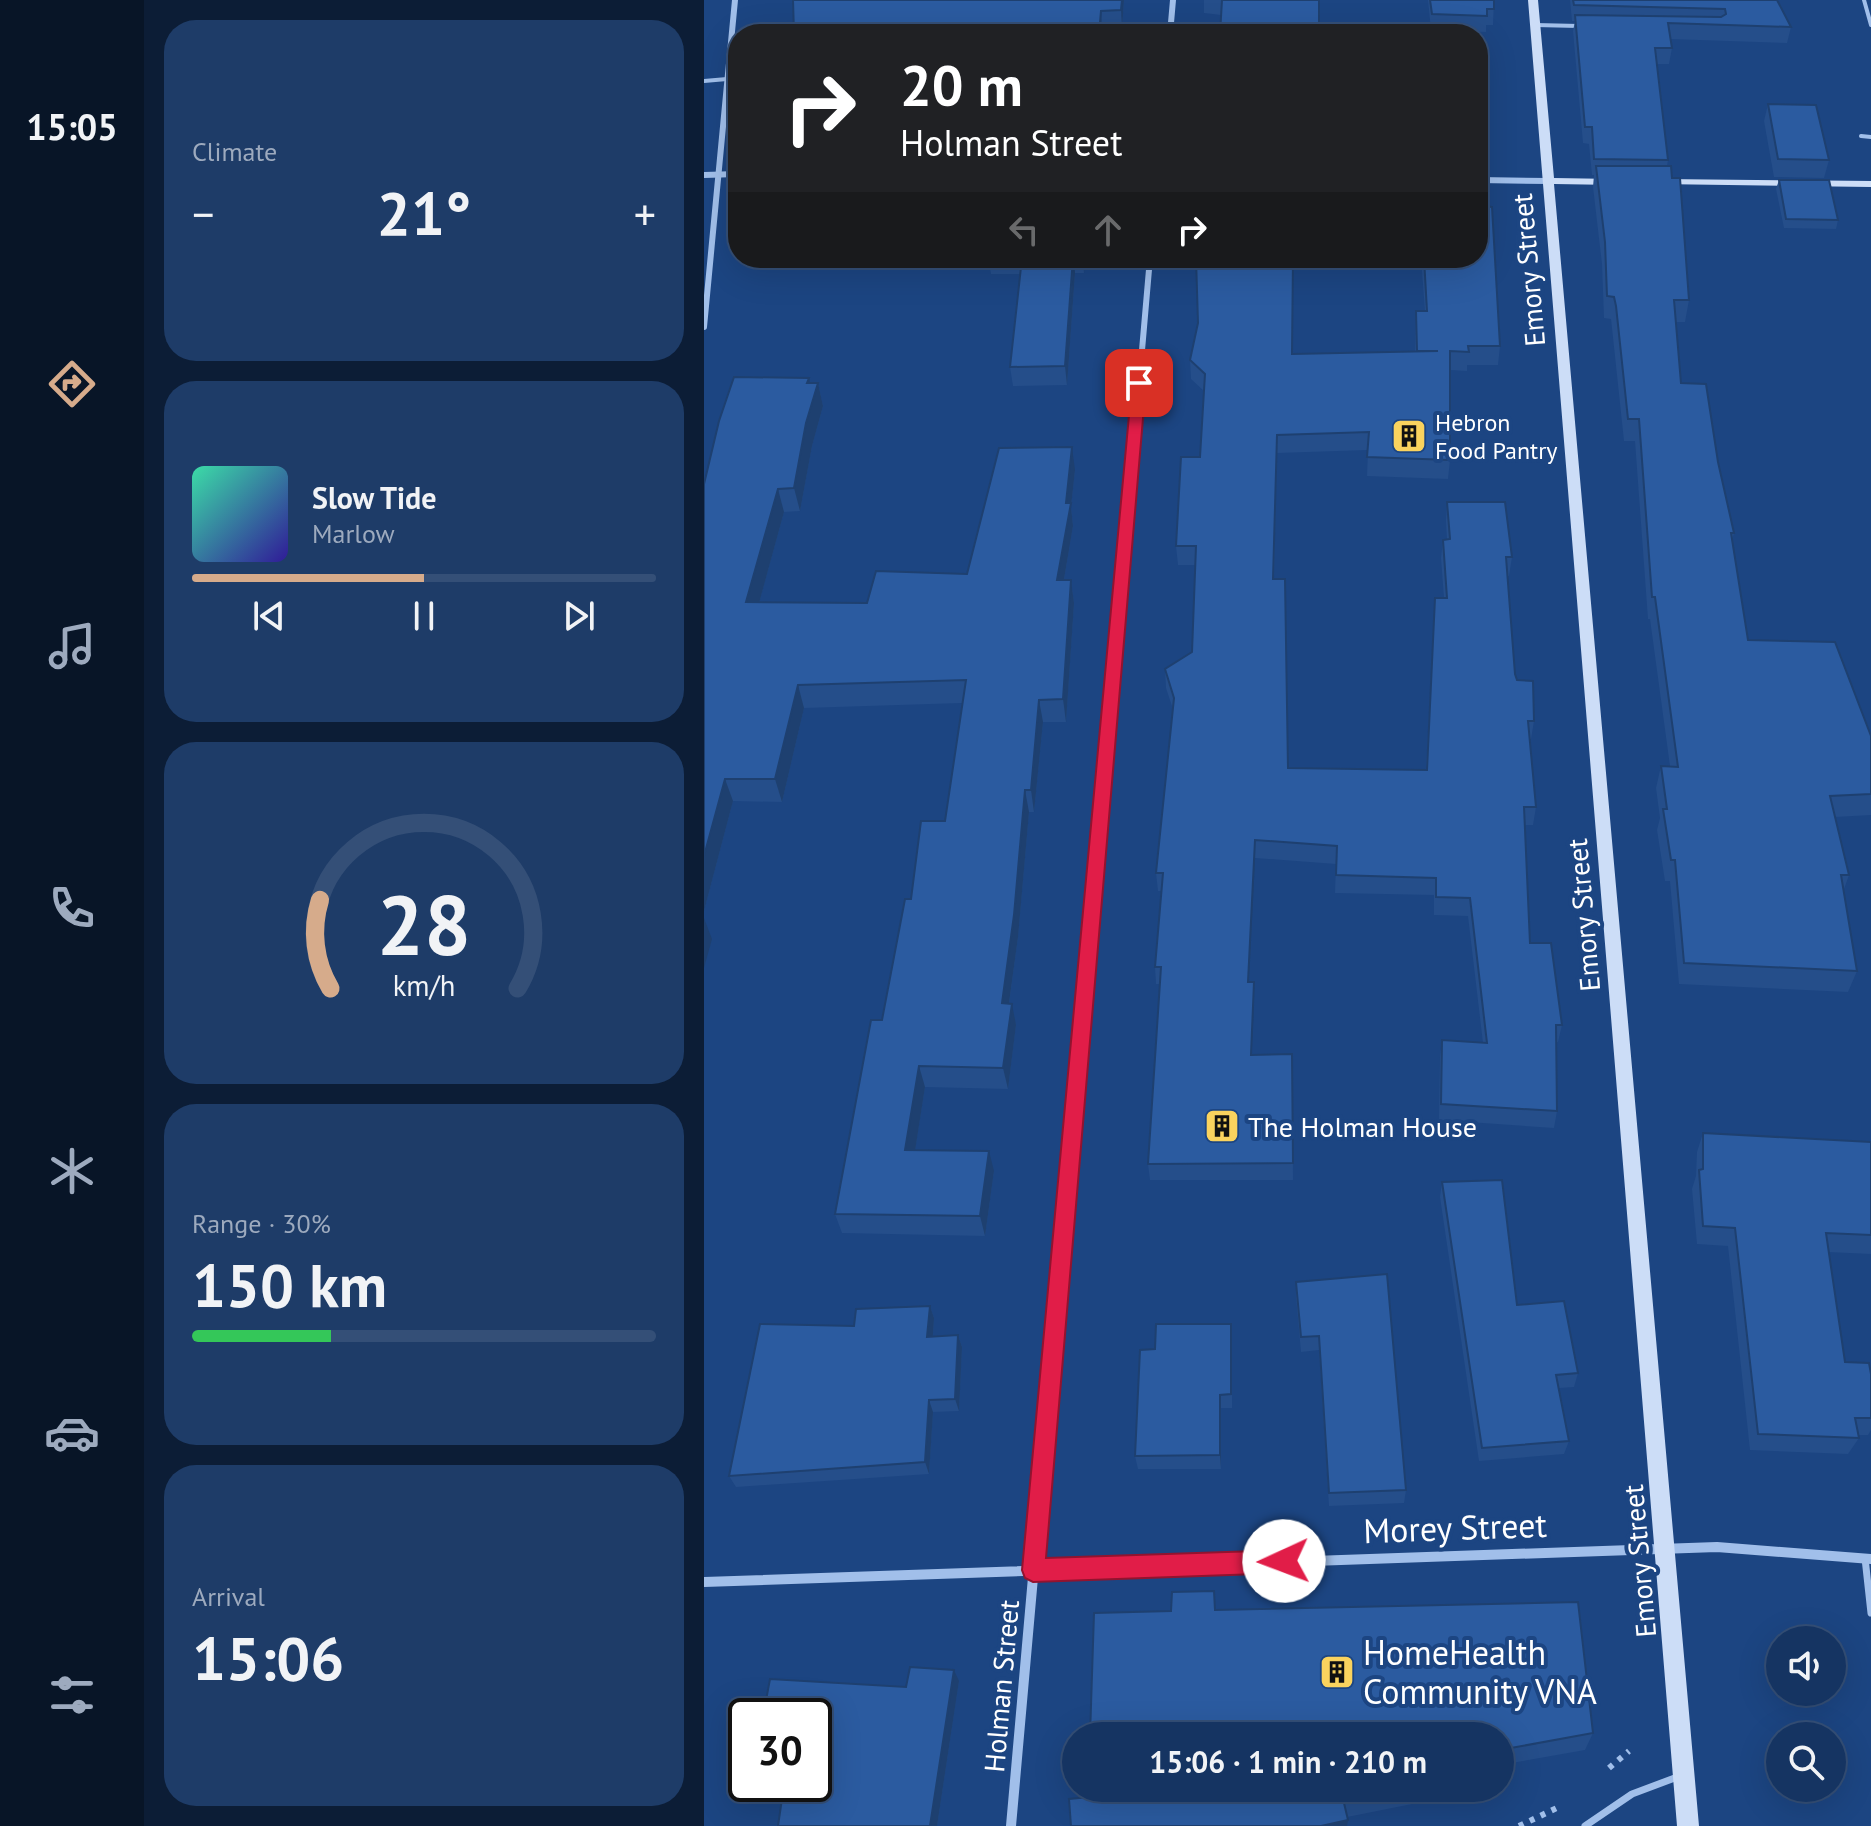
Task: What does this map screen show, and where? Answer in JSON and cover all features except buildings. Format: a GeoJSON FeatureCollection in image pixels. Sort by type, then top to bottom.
{"type":"FeatureCollection","features":[{"type":"Feature","properties":{"kind":"main road","name":"Emory Street"},"geometry":{"type":"LineString","coordinates":[[1533,0],[1688,1826]]}},
{"type":"Feature","properties":{"kind":"main road"},"geometry":{"type":"LineString","coordinates":[[1549,181],[1623,182]]}},
{"type":"Feature","properties":{"kind":"main road"},"geometry":{"type":"LineString","coordinates":[[1655,182],[1871,184]]}},
{"type":"Feature","properties":{"kind":"street"},"geometry":{"type":"LineString","coordinates":[[733,24],[735,0]]}},
{"type":"Feature","properties":{"kind":"street"},"geometry":{"type":"LineString","coordinates":[[1171,24],[1173,0]]}},
{"type":"Feature","properties":{"kind":"street"},"geometry":{"type":"LineString","coordinates":[[704,327],[728,69]]}},
{"type":"Feature","properties":{"kind":"street"},"geometry":{"type":"LineString","coordinates":[[704,175],[728,174]]}},
{"type":"Feature","properties":{"kind":"street"},"geometry":{"type":"LineString","coordinates":[[1488,180],[1549,181]]}},
{"type":"Feature","properties":{"kind":"street","name":"Holman Street"},"geometry":{"type":"LineString","coordinates":[[1011,1826],[1149,268]]}},
{"type":"Feature","properties":{"kind":"street","name":"Morey Street"},"geometry":{"type":"LineString","coordinates":[[704,1582],[1666,1548],[1741,1548],[1868,1558]]}},
{"type":"Feature","properties":{"kind":"lane"},"geometry":{"type":"LineString","coordinates":[[1864,0],[1871,25]]}},
{"type":"Feature","properties":{"kind":"lane"},"geometry":{"type":"LineString","coordinates":[[1535,25],[1586,26]]}},
{"type":"Feature","properties":{"kind":"lane"},"geometry":{"type":"LineString","coordinates":[[704,81],[727,79]]}},
{"type":"Feature","properties":{"kind":"lane"},"geometry":{"type":"LineString","coordinates":[[1861,136],[1871,137]]}},
{"type":"Feature","properties":{"kind":"lane"},"geometry":{"type":"LineString","coordinates":[[1868,1558],[1871,1613]]}},
{"type":"Feature","properties":{"kind":"lane"},"geometry":{"type":"LineString","coordinates":[[1585,1826],[1632,1794],[1684,1774]]}},
{"type":"Feature","properties":{"kind":"place","name":"Hebron Food Pantry"},"geometry":{"type":"Point","coordinates":[1409,436]}},
{"type":"Feature","properties":{"kind":"place","name":"The Holman House"},"geometry":{"type":"Point","coordinates":[1222,1126]}},
{"type":"Feature","properties":{"kind":"place","name":"HomeHealth Community VNA"},"geometry":{"type":"Point","coordinates":[1337,1672]}},
{"type":"Feature","properties":{"kind":"route"},"geometry":{"type":"LineString","coordinates":[[1139,383],[1033,1570],[1284,1561]]}}]}
